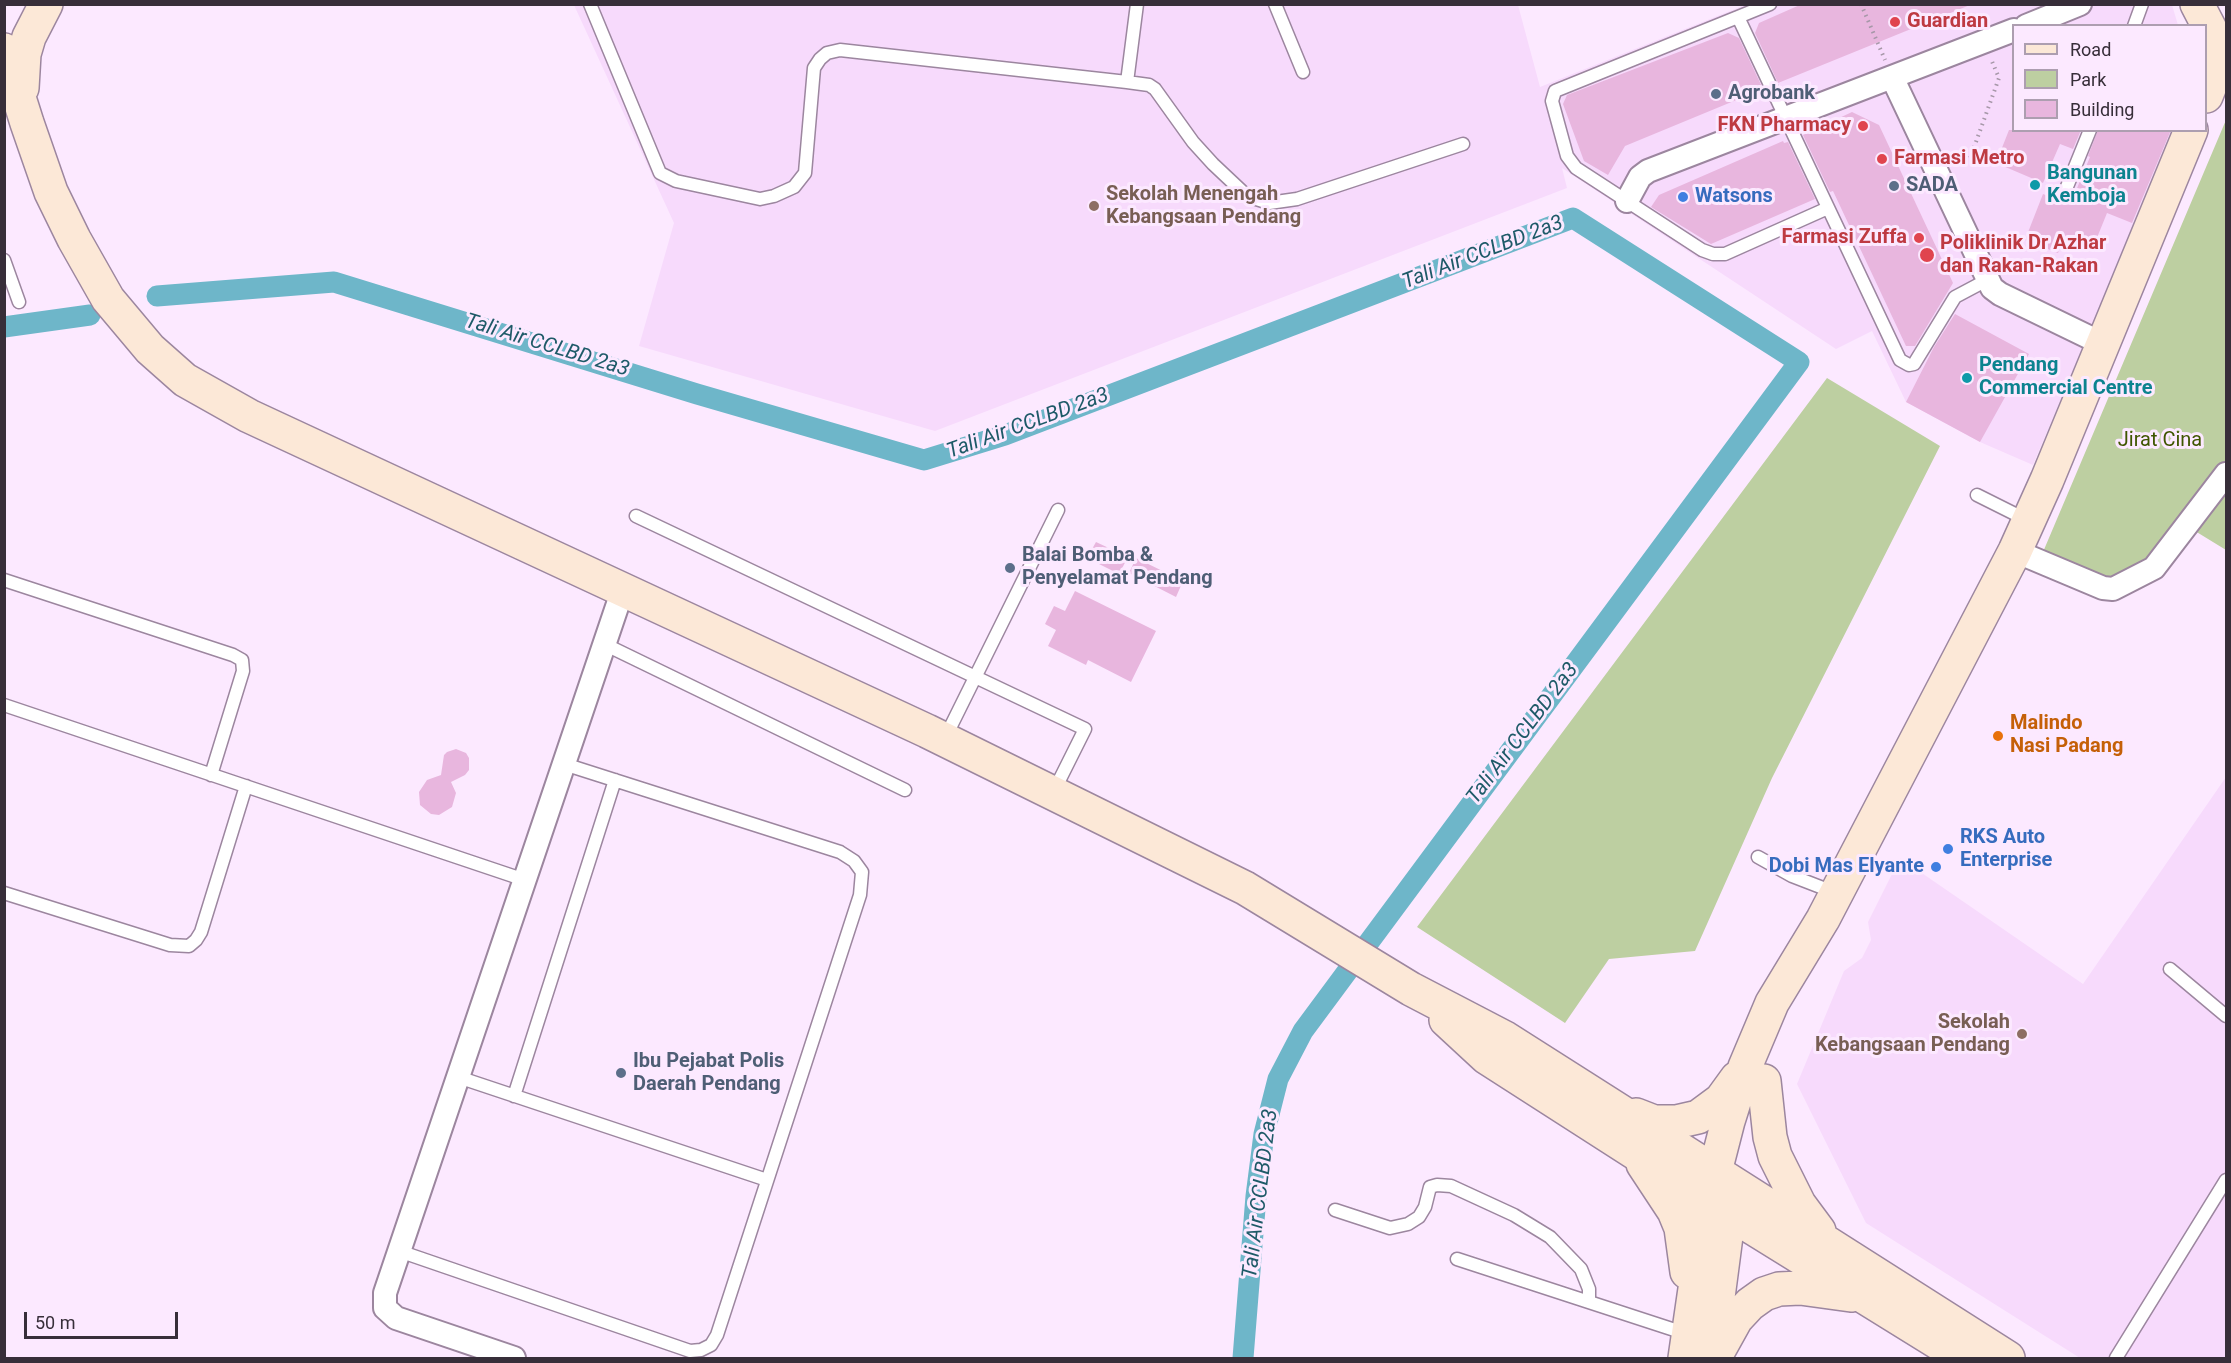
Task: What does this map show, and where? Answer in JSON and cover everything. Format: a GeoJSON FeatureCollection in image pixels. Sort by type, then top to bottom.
{"type":"FeatureCollection","features":[{"type":"Feature","properties":{"kind":"main road"},"geometry":{"type":"LineString","coordinates":[[18,109],[24,54],[29,37],[46,4]]}},
{"type":"Feature","properties":{"kind":"main road"},"geometry":{"type":"LineString","coordinates":[[2190,4],[2194,24]]}},
{"type":"Feature","properties":{"kind":"main road"},"geometry":{"type":"LineString","coordinates":[[2197,4],[2202,24]]}},
{"type":"Feature","properties":{"kind":"main road"},"geometry":{"type":"LineString","coordinates":[[2207,43],[2214,71]]}},
{"type":"Feature","properties":{"kind":"main road"},"geometry":{"type":"LineString","coordinates":[[4,50],[18,109],[51,192],[74,239],[108,299],[150,349],[185,380],[249,416],[944,739],[1245,888],[1401,982],[1505,1038],[1600,1099],[1864,1297],[1963,1359]]}},
{"type":"Feature","properties":{"kind":"main road"},"geometry":{"type":"LineString","coordinates":[[1712,1359],[1728,1121],[1754,1074],[1772,1003],[1830,906],[2015,551],[2190,132]]}},
{"type":"Feature","properties":{"kind":"main road"},"geometry":{"type":"LineString","coordinates":[[1401,982],[1486,1057],[1635,1152],[1829,1245],[2007,1359]]}},
{"type":"Feature","properties":{"kind":"main road"},"geometry":{"type":"LineString","coordinates":[[1600,1099],[1654,1122],[1676,1122],[1698,1117],[1754,1074]]}},
{"type":"Feature","properties":{"kind":"main road"},"geometry":{"type":"LineString","coordinates":[[1754,1074],[1782,1174],[1799,1204],[1829,1245]]}},
{"type":"Feature","properties":{"kind":"main road"},"geometry":{"type":"LineString","coordinates":[[1635,1152],[1661,1189],[1681,1228],[1685,1247],[1688,1335]]}},
{"type":"Feature","properties":{"kind":"main road"},"geometry":{"type":"LineString","coordinates":[[1688,1335],[1722,1192]]}},
{"type":"Feature","properties":{"kind":"main road"},"geometry":{"type":"LineString","coordinates":[[1712,1359],[1736,1319],[1750,1304],[1764,1294],[1779,1289],[1800,1288],[1864,1297]]}},
{"type":"Feature","properties":{"kind":"street"},"geometry":{"type":"LineString","coordinates":[[2031,24],[2080,4]]}},
{"type":"Feature","properties":{"kind":"street"},"geometry":{"type":"LineString","coordinates":[[1627,201],[1640,177],[1648,171],[2012,30]]}},
{"type":"Feature","properties":{"kind":"street"},"geometry":{"type":"LineString","coordinates":[[1892,77],[1992,288],[2103,344]]}},
{"type":"Feature","properties":{"kind":"street"},"geometry":{"type":"LineString","coordinates":[[2015,551],[2103,588],[2113,589],[2154,568],[2226,474]]}},
{"type":"Feature","properties":{"kind":"street"},"geometry":{"type":"LineString","coordinates":[[514,1359],[396,1318],[385,1308],[385,1293],[623,589]]}},
{"type":"Feature","properties":{"kind":"lane"},"geometry":{"type":"LineString","coordinates":[[590,4],[660,173],[676,181],[760,199],[774,196],[794,187],[806,173],[814,68],[827,53],[840,50],[1149,85],[1155,89],[1193,142],[1213,164],[1247,196],[1269,203],[1297,199],[1463,144]]}},
{"type":"Feature","properties":{"kind":"lane"},"geometry":{"type":"LineString","coordinates":[[1127,82],[1137,4]]}},
{"type":"Feature","properties":{"kind":"lane"},"geometry":{"type":"LineString","coordinates":[[1275,4],[1303,72]]}},
{"type":"Feature","properties":{"kind":"lane"},"geometry":{"type":"LineString","coordinates":[[1770,4],[1558,89],[1553,94],[1552,101],[1571,163],[1702,250],[1719,255],[1725,254],[1828,208]]}},
{"type":"Feature","properties":{"kind":"lane"},"geometry":{"type":"LineString","coordinates":[[2135,24],[2142,4]]}},
{"type":"Feature","properties":{"kind":"lane"},"geometry":{"type":"LineString","coordinates":[[1738,17],[1900,360],[1903,363],[1914,364],[1955,297],[1987,280]]}},
{"type":"Feature","properties":{"kind":"lane"},"geometry":{"type":"LineString","coordinates":[[2064,194],[2089,132]]}},
{"type":"Feature","properties":{"kind":"lane"},"geometry":{"type":"LineString","coordinates":[[4,260],[19,302]]}},
{"type":"Feature","properties":{"kind":"lane"},"geometry":{"type":"LineString","coordinates":[[1977,495],[2029,521]]}},
{"type":"Feature","properties":{"kind":"lane"},"geometry":{"type":"LineString","coordinates":[[944,739],[1058,510]]}},
{"type":"Feature","properties":{"kind":"lane"},"geometry":{"type":"LineString","coordinates":[[636,516],[1085,729],[1053,793]]}},
{"type":"Feature","properties":{"kind":"lane"},"geometry":{"type":"LineString","coordinates":[[4,580],[242,660],[243,671],[211,775]]}},
{"type":"Feature","properties":{"kind":"lane"},"geometry":{"type":"LineString","coordinates":[[604,644],[905,790]]}},
{"type":"Feature","properties":{"kind":"lane"},"geometry":{"type":"LineString","coordinates":[[4,705],[525,880]]}},
{"type":"Feature","properties":{"kind":"lane"},"geometry":{"type":"LineString","coordinates":[[399,1251],[690,1351],[701,1350],[711,1345],[717,1335],[860,895],[862,872],[854,861],[840,852],[564,764]]}},
{"type":"Feature","properties":{"kind":"lane"},"geometry":{"type":"LineString","coordinates":[[514,1096],[615,780]]}},
{"type":"Feature","properties":{"kind":"lane"},"geometry":{"type":"LineString","coordinates":[[4,893],[170,945],[189,946],[201,932],[246,786]]}},
{"type":"Feature","properties":{"kind":"lane"},"geometry":{"type":"LineString","coordinates":[[1758,857],[1792,876],[1830,906]]}},
{"type":"Feature","properties":{"kind":"lane"},"geometry":{"type":"LineString","coordinates":[[2170,969],[2226,1016]]}},
{"type":"Feature","properties":{"kind":"lane"},"geometry":{"type":"LineString","coordinates":[[458,1077],[767,1180]]}},
{"type":"Feature","properties":{"kind":"lane"},"geometry":{"type":"LineString","coordinates":[[2116,1359],[2226,1180]]}},
{"type":"Feature","properties":{"kind":"lane"},"geometry":{"type":"LineString","coordinates":[[1335,1210],[1390,1228],[1419,1217],[1425,1207],[1430,1187],[1451,1186],[1496,1205],[1550,1237],[1581,1269],[1589,1289],[1589,1302]]}},
{"type":"Feature","properties":{"kind":"lane"},"geometry":{"type":"LineString","coordinates":[[1457,1259],[1688,1335]]}},
{"type":"Feature","properties":{"kind":"path"},"geometry":{"type":"LineString","coordinates":[[1861,4],[1892,77]]}},
{"type":"Feature","properties":{"kind":"path"},"geometry":{"type":"LineString","coordinates":[[1937,172],[1972,153],[1999,78],[1984,42]]}},
{"type":"Feature","properties":{"kind":"shaded area","name":"Sekolah Menengah Kebangsaan Pendang"},"geometry":{"type":"Polygon","coordinates":[[[574,5],[1518,5],[1540,87],[1745,5],[2172,5],[2178,24],[2012,24],[2012,132],[2175,132],[2033,465],[1980,442],[1906,402],[1872,331],[1836,349],[1562,168],[1567,188],[935,431],[639,346],[674,223],[574,5]]]}},
{"type":"Feature","properties":{"kind":"shaded area","name":"Sekolah Kebangsaan Pendang"},"geometry":{"type":"Polygon","coordinates":[[[2226,777],[2226,1358],[2080,1358],[1866,1223],[1797,1084],[1844,971],[1862,958],[1871,940],[1868,922],[1900,858],[2083,984],[2226,777]]]}},
{"type":"Feature","properties":{"kind":"green space","name":"Jirat Cina"},"geometry":{"type":"Polygon","coordinates":[[[2226,120],[2226,460],[2145,566],[2113,582],[2043,552],[2226,120]]]}},
{"type":"Feature","properties":{"kind":"green space"},"geometry":{"type":"Polygon","coordinates":[[[1827,378],[1940,446],[1772,778],[1695,951],[1609,959],[1565,1023],[1417,927],[1827,378]]]}},
{"type":"Feature","properties":{"kind":"green space"},"geometry":{"type":"Polygon","coordinates":[[[2226,491],[2226,550],[2195,531],[2226,491]]]}},
{"type":"Feature","properties":{"kind":"building"},"geometry":{"type":"Polygon","coordinates":[[[1802,4],[1970,5],[1778,83],[1755,33],[1759,23],[1802,4]]]}},
{"type":"Feature","properties":{"kind":"building"},"geometry":{"type":"Polygon","coordinates":[[[1728,33],[1739,38],[1763,89],[1625,146],[1608,175],[1584,161],[1563,104],[1567,95],[1728,33]]]}},
{"type":"Feature","properties":{"kind":"building"},"geometry":{"type":"Polygon","coordinates":[[[1852,112],[1879,125],[1953,283],[1915,346],[1906,346],[1833,191],[1830,192],[1803,135],[1852,112]]]}},
{"type":"Feature","properties":{"kind":"building"},"geometry":{"type":"Polygon","coordinates":[[[2009,130],[2012,132],[2080,132],[2073,149],[2060,144],[2043,183],[1996,163],[2009,130]]]}},
{"type":"Feature","properties":{"kind":"building"},"geometry":{"type":"Polygon","coordinates":[[[2097,132],[2170,132],[2132,223],[2107,213],[2092,250],[2064,238],[2058,253],[2025,240],[2043,194],[2070,205],[2090,157],[2088,156],[2097,132]]]}},
{"type":"Feature","properties":{"kind":"building"},"geometry":{"type":"Polygon","coordinates":[[[1783,141],[1788,142],[1815,199],[1711,244],[1651,207],[1659,195],[1783,141]]]}},
{"type":"Feature","properties":{"kind":"building","name":"Pendang Commercial Centre"},"geometry":{"type":"Polygon","coordinates":[[[1955,314],[2029,354],[1980,442],[1906,402],[1934,347],[1955,314]]]}},
{"type":"Feature","properties":{"kind":"building"},"geometry":{"type":"Polygon","coordinates":[[[1096,542],[1128,557],[1119,574],[1087,558],[1096,542]]]}},
{"type":"Feature","properties":{"kind":"building"},"geometry":{"type":"Polygon","coordinates":[[[1136,558],[1183,581],[1176,597],[1129,573],[1136,558]]]}},
{"type":"Feature","properties":{"kind":"building"},"geometry":{"type":"Polygon","coordinates":[[[1075,591],[1156,631],[1131,682],[1088,660],[1086,665],[1048,646],[1056,630],[1045,624],[1054,606],[1065,611],[1075,591]]]}},
{"type":"Feature","properties":{"kind":"building"},"geometry":{"type":"Polygon","coordinates":[[[456,749],[466,753],[469,758],[469,770],[465,775],[451,782],[456,793],[452,807],[439,815],[431,814],[420,805],[419,792],[427,780],[441,775],[444,755],[456,749]]]}},
{"type":"Feature","properties":{"kind":"waterway","name":"Tali Air CCLBD 2a3"},"geometry":{"type":"LineString","coordinates":[[157,296],[334,282],[697,394],[924,460],[1005,435],[1573,218],[1799,362],[1303,1031],[1278,1079],[1264,1134],[1256,1196],[1243,1358]]}},
{"type":"Feature","properties":{"kind":"waterway"},"geometry":{"type":"LineString","coordinates":[[4,327],[90,315]]}},
{"type":"Feature","properties":{"kind":"place","name":"Guardian"},"geometry":{"type":"Point","coordinates":[1895,22]}},
{"type":"Feature","properties":{"kind":"place","name":"Agrobank"},"geometry":{"type":"Point","coordinates":[1716,94]}},
{"type":"Feature","properties":{"kind":"place","name":"FKN Pharmacy"},"geometry":{"type":"Point","coordinates":[1863,126]}},
{"type":"Feature","properties":{"kind":"place","name":"Farmasi Metro"},"geometry":{"type":"Point","coordinates":[1882,159]}},
{"type":"Feature","properties":{"kind":"place","name":"Bangunan Kemboja"},"geometry":{"type":"Point","coordinates":[2035,185]}},
{"type":"Feature","properties":{"kind":"place","name":"SADA"},"geometry":{"type":"Point","coordinates":[1894,186]}},
{"type":"Feature","properties":{"kind":"place","name":"Watsons"},"geometry":{"type":"Point","coordinates":[1683,197]}},
{"type":"Feature","properties":{"kind":"place","name":"Sekolah Menengah Kebangsaan Pendang"},"geometry":{"type":"Point","coordinates":[1094,206]}},
{"type":"Feature","properties":{"kind":"place","name":"Farmasi Zuffa"},"geometry":{"type":"Point","coordinates":[1919,238]}},
{"type":"Feature","properties":{"kind":"place","name":"Poliklinik Dr Azhar dan Rakan-Rakan"},"geometry":{"type":"Point","coordinates":[1927,255]}},
{"type":"Feature","properties":{"kind":"place","name":"Pendang Commercial Centre"},"geometry":{"type":"Point","coordinates":[1967,378]}},
{"type":"Feature","properties":{"kind":"place","name":"Balai Bomba & Penyelamat Pendang"},"geometry":{"type":"Point","coordinates":[1010,568]}},
{"type":"Feature","properties":{"kind":"place","name":"Malindo Nasi Padang"},"geometry":{"type":"Point","coordinates":[1998,736]}},
{"type":"Feature","properties":{"kind":"place","name":"RKS Auto Enterprise"},"geometry":{"type":"Point","coordinates":[1948,849]}},
{"type":"Feature","properties":{"kind":"place","name":"Dobi Mas Elyante"},"geometry":{"type":"Point","coordinates":[1936,867]}},
{"type":"Feature","properties":{"kind":"place","name":"Sekolah Kebangsaan Pendang"},"geometry":{"type":"Point","coordinates":[2022,1034]}},
{"type":"Feature","properties":{"kind":"place","name":"Ibu Pejabat Polis Daerah Pendang"},"geometry":{"type":"Point","coordinates":[621,1073]}}]}
